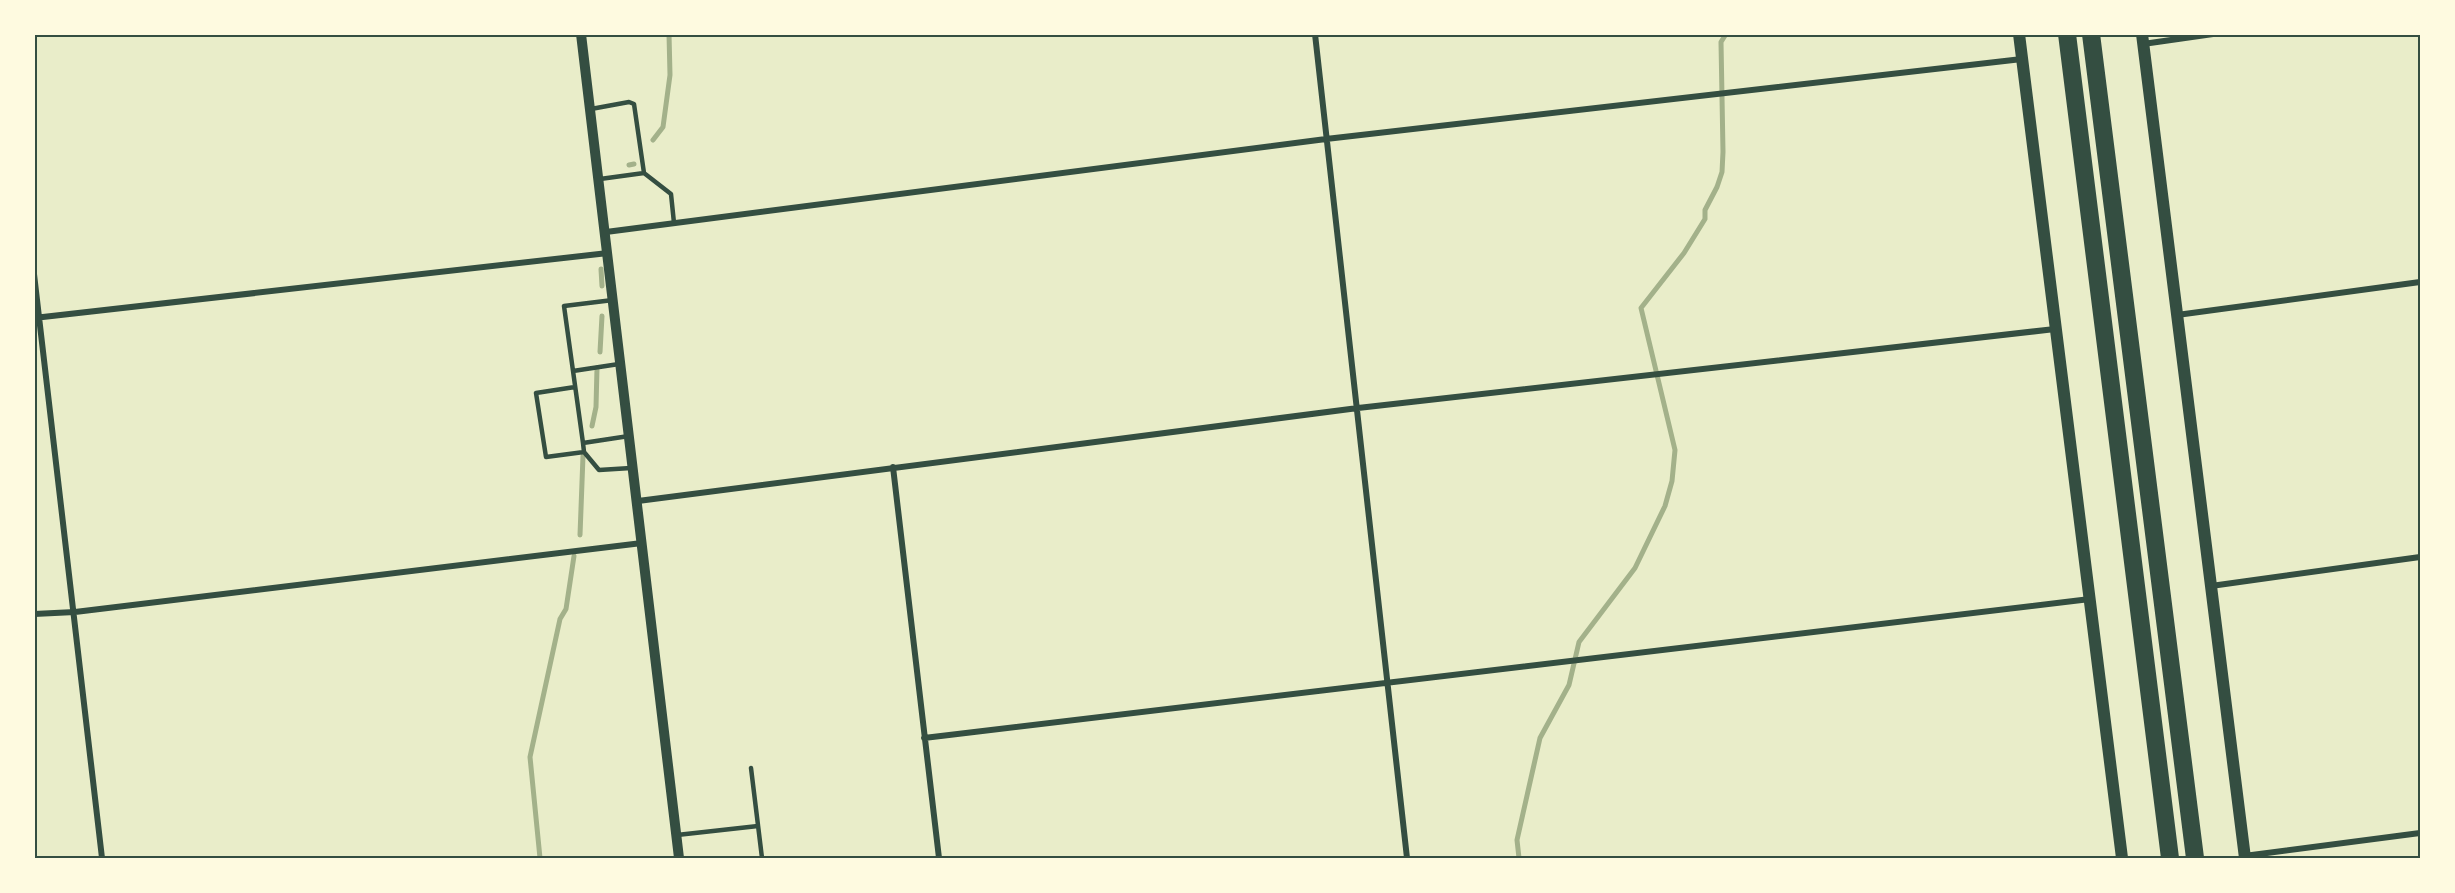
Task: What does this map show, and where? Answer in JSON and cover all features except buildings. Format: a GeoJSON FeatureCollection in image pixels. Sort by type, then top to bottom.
{"type":"FeatureCollection","features":[{"type":"Feature","properties":{"kind":"highway"},"geometry":{"type":"LineString","coordinates":[[2067,34],[2170,858]]}},
{"type":"Feature","properties":{"kind":"highway"},"geometry":{"type":"LineString","coordinates":[[2091,34],[2194,858]]}},
{"type":"Feature","properties":{"kind":"main road"},"geometry":{"type":"LineString","coordinates":[[2019,34],[2122,858]]}},
{"type":"Feature","properties":{"kind":"main road"},"geometry":{"type":"LineString","coordinates":[[2142,39],[2245,857]]}},
{"type":"Feature","properties":{"kind":"street"},"geometry":{"type":"LineString","coordinates":[[581,34],[609,253],[679,858]]}},
{"type":"Feature","properties":{"kind":"street"},"geometry":{"type":"LineString","coordinates":[[1315,34],[1407,858]]}},
{"type":"Feature","properties":{"kind":"street"},"geometry":{"type":"LineString","coordinates":[[2142,39],[2213,34]]}},
{"type":"Feature","properties":{"kind":"street"},"geometry":{"type":"LineString","coordinates":[[606,232],[1326,139],[2023,59]]}},
{"type":"Feature","properties":{"kind":"street"},"geometry":{"type":"LineString","coordinates":[[37,318],[609,253]]}},
{"type":"Feature","properties":{"kind":"street"},"geometry":{"type":"LineString","coordinates":[[34,274],[37,318],[75,612],[102,858]]}},
{"type":"Feature","properties":{"kind":"street"},"geometry":{"type":"LineString","coordinates":[[2177,315],[2421,282]]}},
{"type":"Feature","properties":{"kind":"street"},"geometry":{"type":"LineString","coordinates":[[638,501],[1358,408],[2056,329]]}},
{"type":"Feature","properties":{"kind":"street"},"geometry":{"type":"LineString","coordinates":[[893,467],[939,858]]}},
{"type":"Feature","properties":{"kind":"street"},"geometry":{"type":"LineString","coordinates":[[34,614],[75,612],[642,543]]}},
{"type":"Feature","properties":{"kind":"street"},"geometry":{"type":"LineString","coordinates":[[2211,586],[2421,557]]}},
{"type":"Feature","properties":{"kind":"street"},"geometry":{"type":"LineString","coordinates":[[924,738],[2091,599]]}},
{"type":"Feature","properties":{"kind":"street"},"geometry":{"type":"LineString","coordinates":[[2245,857],[2421,833]]}},
{"type":"Feature","properties":{"kind":"lane"},"geometry":{"type":"LineString","coordinates":[[591,109],[629,102],[634,104],[644,174]]}},
{"type":"Feature","properties":{"kind":"lane"},"geometry":{"type":"LineString","coordinates":[[600,179],[644,174],[670,194],[674,223]]}},
{"type":"Feature","properties":{"kind":"lane"},"geometry":{"type":"LineString","coordinates":[[614,300],[564,306],[584,452],[599,470],[634,468]]}},
{"type":"Feature","properties":{"kind":"lane"},"geometry":{"type":"LineString","coordinates":[[573,371],[621,364]]}},
{"type":"Feature","properties":{"kind":"lane"},"geometry":{"type":"LineString","coordinates":[[575,387],[536,393],[546,458],[584,452]]}},
{"type":"Feature","properties":{"kind":"lane"},"geometry":{"type":"LineString","coordinates":[[583,443],[630,436]]}},
{"type":"Feature","properties":{"kind":"lane"},"geometry":{"type":"LineString","coordinates":[[751,768],[762,858]]}},
{"type":"Feature","properties":{"kind":"lane"},"geometry":{"type":"LineString","coordinates":[[677,835],[758,826]]}},
{"type":"Feature","properties":{"kind":"waterway"},"geometry":{"type":"LineString","coordinates":[[653,140],[663,127],[670,75],[669,34]]}},
{"type":"Feature","properties":{"kind":"waterway"},"geometry":{"type":"LineString","coordinates":[[1519,858],[1517,840],[1540,738],[1569,685],[1579,642],[1635,568],[1665,506],[1672,481],[1675,450],[1641,308],[1684,253],[1705,219],[1705,210],[1722,172],[1721,42],[1726,34]]}},
{"type":"Feature","properties":{"kind":"waterway"},"geometry":{"type":"LineString","coordinates":[[629,165],[634,164]]}},
{"type":"Feature","properties":{"kind":"waterway"},"geometry":{"type":"LineString","coordinates":[[601,269],[602,286]]}},
{"type":"Feature","properties":{"kind":"waterway"},"geometry":{"type":"LineString","coordinates":[[600,352],[602,316]]}},
{"type":"Feature","properties":{"kind":"waterway"},"geometry":{"type":"LineString","coordinates":[[592,426],[596,407],[597,368]]}},
{"type":"Feature","properties":{"kind":"waterway"},"geometry":{"type":"LineString","coordinates":[[580,535],[583,456]]}},
{"type":"Feature","properties":{"kind":"waterway"},"geometry":{"type":"LineString","coordinates":[[540,858],[530,757],[560,619],[566,609],[574,556]]}}]}
